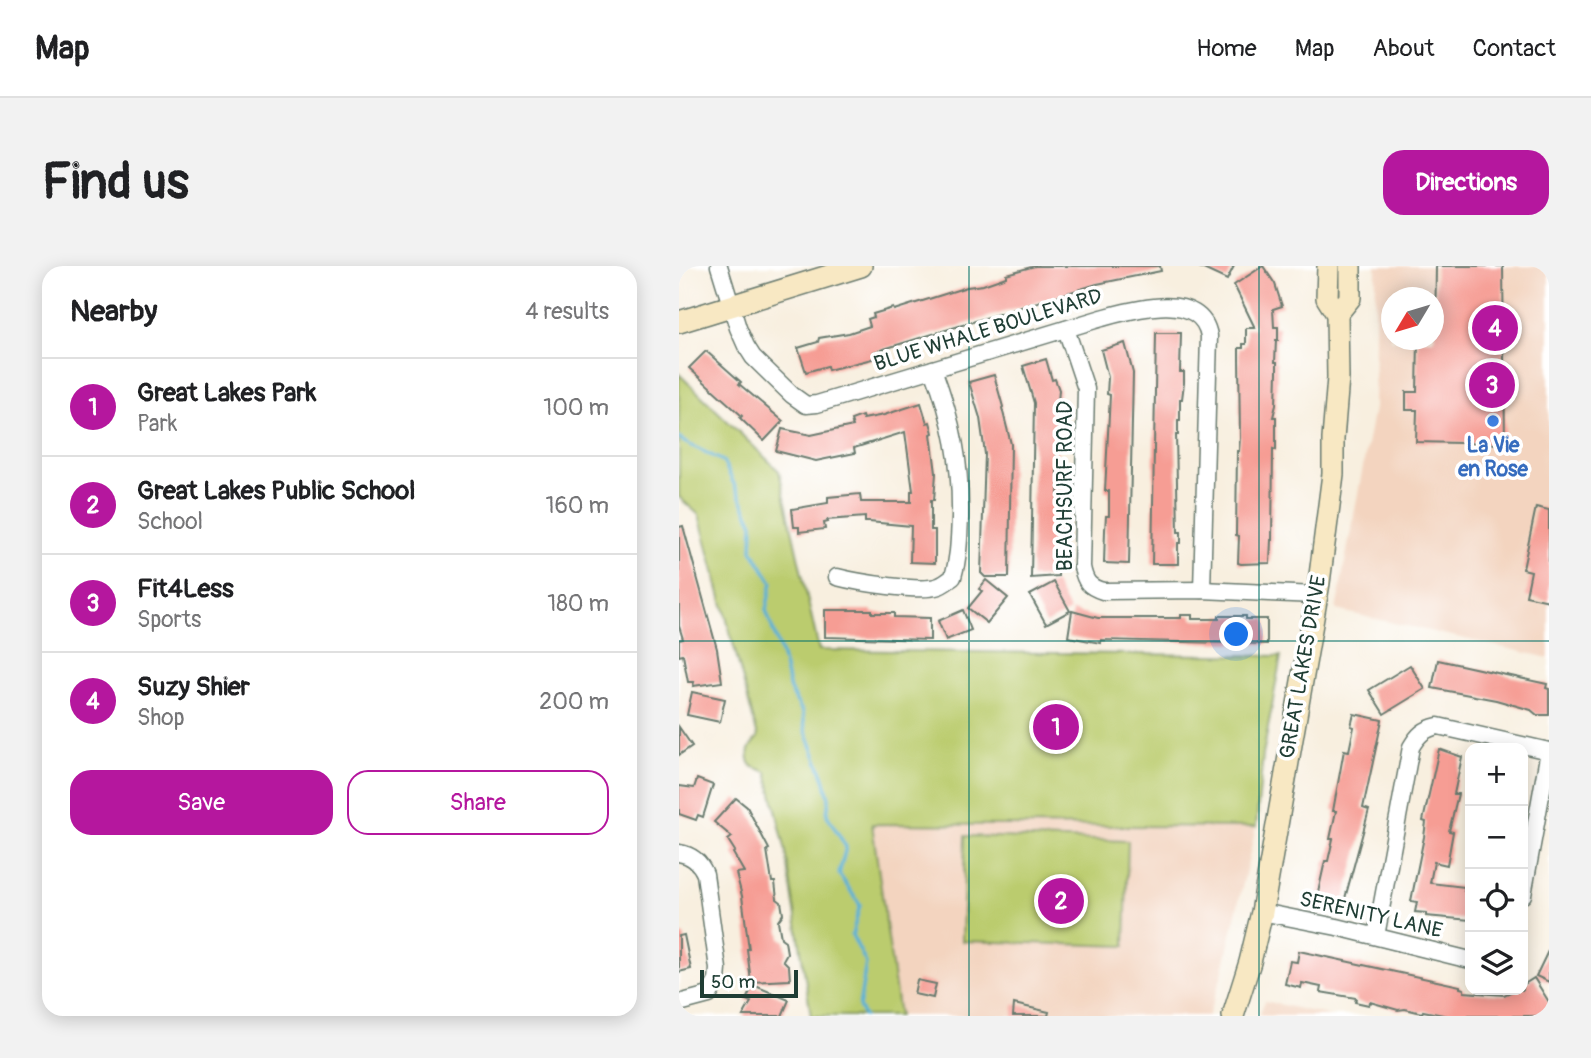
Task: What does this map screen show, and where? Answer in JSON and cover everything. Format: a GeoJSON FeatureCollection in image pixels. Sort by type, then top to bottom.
{"type":"FeatureCollection","features":[{"type":"Feature","properties":{"kind":"street"},"geometry":{"type":"LineString","coordinates":[[719,266],[731,307]]}},
{"type":"Feature","properties":{"kind":"street"},"geometry":{"type":"LineString","coordinates":[[679,322],[861,266]]}},
{"type":"Feature","properties":{"kind":"street","name":"GREAT LAKES DRIVE"},"geometry":{"type":"LineString","coordinates":[[1233,1016],[1262,912],[1316,595],[1333,474],[1338,379],[1337,314],[1328,298],[1328,266]]}},
{"type":"Feature","properties":{"kind":"street","name":"GREAT LAKES DRIVE"},"geometry":{"type":"LineString","coordinates":[[1337,314],[1350,298],[1350,266]]}},
{"type":"Feature","properties":{"kind":"street","name":"BLUE WHALE BOULEVARD"},"geometry":{"type":"LineString","coordinates":[[731,307],[741,335],[753,357],[798,401],[806,405],[817,404],[1123,312],[1160,306],[1186,309],[1194,313],[1207,327],[1209,345],[1202,590]]}},
{"type":"Feature","properties":{"kind":"street","name":"BEACHSURF ROAD"},"geometry":{"type":"LineString","coordinates":[[1066,329],[1086,388],[1082,567],[1084,578],[1091,587],[1103,592],[1202,590],[1316,595]]}},
{"type":"Feature","properties":{"kind":"street"},"geometry":{"type":"LineString","coordinates":[[837,577],[859,583],[918,589],[940,586],[953,577],[959,542],[957,449],[933,369]]}},
{"type":"Feature","properties":{"kind":"street"},"geometry":{"type":"LineString","coordinates":[[1376,936],[1411,747],[1416,737],[1426,729],[1438,726],[1549,751],[1528,869]]}},
{"type":"Feature","properties":{"kind":"street"},"geometry":{"type":"LineString","coordinates":[[679,853],[693,858],[705,874],[718,969],[715,988],[709,995],[679,1003]]}},
{"type":"Feature","properties":{"kind":"street","name":"SERENITY LANE"},"geometry":{"type":"LineString","coordinates":[[1262,912],[1376,936],[1465,959]]}},
{"type":"Feature","properties":{"kind":"shaded area"},"geometry":{"type":"Polygon","coordinates":[[[1376,266],[1549,266],[1549,658],[1336,610],[1374,408],[1376,266]]]}},
{"type":"Feature","properties":{"kind":"shaded area"},"geometry":{"type":"Polygon","coordinates":[[[871,824],[1256,827],[1222,974],[1208,1016],[899,1016],[871,824]]]}},
{"type":"Feature","properties":{"kind":"shaded area"},"geometry":{"type":"Polygon","coordinates":[[[1265,1001],[1331,1016],[1259,1016],[1265,1001]]]}},
{"type":"Feature","properties":{"kind":"green space"},"geometry":{"type":"Polygon","coordinates":[[[679,374],[779,471],[819,650],[1281,656],[1263,755],[1256,827],[872,824],[899,1016],[811,1016],[786,852],[767,772],[751,766],[749,761],[749,750],[758,737],[699,515],[679,497],[679,374]]]}},
{"type":"Feature","properties":{"kind":"green space"},"geometry":{"type":"Polygon","coordinates":[[[965,836],[1128,841],[1125,946],[962,941],[965,836]]]}},
{"type":"Feature","properties":{"kind":"building"},"geometry":{"type":"Polygon","coordinates":[[[1035,266],[1160,266],[1161,271],[1097,284],[874,352],[876,358],[828,370],[827,366],[806,372],[798,348],[818,342],[819,338],[870,326],[868,319],[874,317],[873,314],[967,287],[983,285],[1006,277],[1006,274],[1035,266]]]}},
{"type":"Feature","properties":{"kind":"building"},"geometry":{"type":"Polygon","coordinates":[[[1197,266],[1234,266],[1227,280],[1197,266]]]}},
{"type":"Feature","properties":{"kind":"building"},"geometry":{"type":"Polygon","coordinates":[[[1263,266],[1275,284],[1282,306],[1273,309],[1278,340],[1275,362],[1276,405],[1273,417],[1276,417],[1276,450],[1273,449],[1272,540],[1270,563],[1241,564],[1238,563],[1239,536],[1236,535],[1237,451],[1240,438],[1239,348],[1246,344],[1246,328],[1255,328],[1234,285],[1263,266]]]}},
{"type":"Feature","properties":{"kind":"building"},"geometry":{"type":"Polygon","coordinates":[[[1436,266],[1503,266],[1505,444],[1416,442],[1417,410],[1406,410],[1406,392],[1417,392],[1418,350],[1444,350],[1444,287],[1436,287],[1436,266]]]}},
{"type":"Feature","properties":{"kind":"building"},"geometry":{"type":"Polygon","coordinates":[[[1156,333],[1181,333],[1180,372],[1184,372],[1184,383],[1176,435],[1178,532],[1181,532],[1178,564],[1152,564],[1156,333]]]}},
{"type":"Feature","properties":{"kind":"building"},"geometry":{"type":"Polygon","coordinates":[[[1125,343],[1133,373],[1129,564],[1104,563],[1106,516],[1109,516],[1109,491],[1105,491],[1110,395],[1107,394],[1108,377],[1101,350],[1125,343]]]}},
{"type":"Feature","properties":{"kind":"building"},"geometry":{"type":"Polygon","coordinates":[[[706,351],[741,382],[739,384],[783,421],[764,441],[740,418],[742,416],[689,368],[706,351]]]}},
{"type":"Feature","properties":{"kind":"building"},"geometry":{"type":"Polygon","coordinates":[[[1046,359],[1052,380],[1055,379],[1059,390],[1056,425],[1059,425],[1060,437],[1060,449],[1057,449],[1058,576],[1031,578],[1034,403],[1023,366],[1046,359]]]}},
{"type":"Feature","properties":{"kind":"building"},"geometry":{"type":"Polygon","coordinates":[[[994,375],[1011,444],[1009,577],[985,577],[981,573],[985,454],[980,418],[969,382],[994,375]]]}},
{"type":"Feature","properties":{"kind":"building"},"geometry":{"type":"Polygon","coordinates":[[[921,403],[933,433],[936,473],[934,500],[931,500],[931,530],[935,530],[935,563],[910,562],[911,526],[865,522],[865,517],[827,520],[828,522],[824,523],[825,529],[799,532],[799,527],[794,527],[792,509],[828,503],[828,497],[860,494],[861,502],[911,502],[913,491],[905,432],[854,448],[855,453],[816,461],[776,451],[782,429],[811,435],[853,426],[851,420],[862,416],[863,419],[884,415],[921,403]]]}},
{"type":"Feature","properties":{"kind":"building"},"geometry":{"type":"Polygon","coordinates":[[[1536,507],[1549,510],[1549,601],[1526,596],[1531,571],[1523,569],[1536,507]]]}},
{"type":"Feature","properties":{"kind":"building"},"geometry":{"type":"Polygon","coordinates":[[[683,526],[717,649],[722,682],[693,686],[694,682],[688,682],[683,655],[679,656],[679,640],[683,639],[679,626],[679,527],[683,526]]]}},
{"type":"Feature","properties":{"kind":"building"},"geometry":{"type":"Polygon","coordinates":[[[986,580],[1008,598],[987,623],[968,608],[982,591],[979,589],[986,580]]]}},
{"type":"Feature","properties":{"kind":"building"},"geometry":{"type":"Polygon","coordinates":[[[1054,582],[1070,611],[1046,624],[1030,595],[1054,582]]]}},
{"type":"Feature","properties":{"kind":"building"},"geometry":{"type":"Polygon","coordinates":[[[825,610],[872,610],[872,613],[894,613],[894,617],[930,618],[930,640],[825,637],[825,610]]]}},
{"type":"Feature","properties":{"kind":"building"},"geometry":{"type":"Polygon","coordinates":[[[963,610],[971,630],[946,640],[938,621],[963,610]]]}},
{"type":"Feature","properties":{"kind":"building"},"geometry":{"type":"Polygon","coordinates":[[[1072,611],[1098,618],[1181,618],[1181,615],[1192,615],[1192,619],[1246,616],[1246,619],[1267,619],[1267,644],[1101,640],[1101,643],[1068,637],[1072,611]]]}},
{"type":"Feature","properties":{"kind":"building"},"geometry":{"type":"Polygon","coordinates":[[[1438,660],[1547,684],[1549,715],[1537,715],[1531,710],[1496,700],[1432,688],[1438,660]]]}},
{"type":"Feature","properties":{"kind":"building"},"geometry":{"type":"Polygon","coordinates":[[[1410,665],[1425,689],[1384,714],[1369,690],[1410,665]]]}},
{"type":"Feature","properties":{"kind":"building"},"geometry":{"type":"Polygon","coordinates":[[[692,692],[725,699],[720,722],[687,715],[692,692]]]}},
{"type":"Feature","properties":{"kind":"building"},"geometry":{"type":"Polygon","coordinates":[[[1354,714],[1382,720],[1363,808],[1369,810],[1344,902],[1317,897],[1333,839],[1330,839],[1336,811],[1333,811],[1344,750],[1349,751],[1354,714]]]}},
{"type":"Feature","properties":{"kind":"building"},"geometry":{"type":"Polygon","coordinates":[[[679,727],[692,746],[679,755],[679,727]]]}},
{"type":"Feature","properties":{"kind":"building"},"geometry":{"type":"Polygon","coordinates":[[[1439,749],[1462,757],[1454,794],[1458,794],[1449,831],[1453,832],[1447,865],[1434,862],[1430,883],[1465,887],[1465,920],[1426,916],[1426,913],[1415,912],[1417,902],[1411,901],[1424,837],[1426,822],[1423,821],[1439,749]]]}},
{"type":"Feature","properties":{"kind":"building"},"geometry":{"type":"Polygon","coordinates":[[[697,779],[713,785],[703,817],[698,815],[696,820],[679,814],[679,786],[694,788],[697,779]]]}},
{"type":"Feature","properties":{"kind":"building"},"geometry":{"type":"Polygon","coordinates":[[[736,798],[747,807],[769,849],[772,882],[775,882],[777,899],[781,902],[783,914],[778,921],[787,953],[783,960],[789,966],[790,980],[751,982],[742,896],[736,873],[744,872],[728,840],[732,837],[714,822],[736,798]]]}},
{"type":"Feature","properties":{"kind":"building"},"geometry":{"type":"Polygon","coordinates":[[[684,935],[691,969],[679,972],[679,936],[684,935]]]}},
{"type":"Feature","properties":{"kind":"building"},"geometry":{"type":"Polygon","coordinates":[[[1549,949],[1549,982],[1536,976],[1549,949]]]}},
{"type":"Feature","properties":{"kind":"building"},"geometry":{"type":"Polygon","coordinates":[[[1299,951],[1460,986],[1465,995],[1528,995],[1528,982],[1534,978],[1549,1002],[1549,1011],[1542,1016],[1448,1016],[1398,1010],[1370,1002],[1369,1005],[1355,1002],[1356,998],[1320,992],[1321,987],[1302,983],[1301,988],[1285,984],[1290,961],[1297,962],[1299,951]]]}},
{"type":"Feature","properties":{"kind":"building"},"geometry":{"type":"Polygon","coordinates":[[[917,980],[936,984],[933,998],[914,994],[917,980]]]}},
{"type":"Feature","properties":{"kind":"building"},"geometry":{"type":"Polygon","coordinates":[[[753,985],[789,1000],[782,1016],[743,1016],[751,1002],[746,1000],[753,985]]]}},
{"type":"Feature","properties":{"kind":"building"},"geometry":{"type":"Polygon","coordinates":[[[1014,1004],[1049,1012],[1048,1016],[1013,1016],[1014,1004]]]}},
{"type":"Feature","properties":{"kind":"waterway"},"geometry":{"type":"LineString","coordinates":[[679,437],[723,461],[753,524],[752,550],[772,582],[766,610],[782,656],[790,690],[803,713],[805,729],[824,778],[829,798],[827,815],[846,847],[839,874],[860,905],[852,935],[866,963],[859,1007],[864,1016]]}},
{"type":"Feature","properties":{"kind":"place","name":"Suzy Shier"},"geometry":{"type":"Point","coordinates":[1495,328]}},
{"type":"Feature","properties":{"kind":"place","name":"Fit4Less"},"geometry":{"type":"Point","coordinates":[1492,385]}},
{"type":"Feature","properties":{"kind":"place","name":"La Vie en Rose"},"geometry":{"type":"Point","coordinates":[1493,421]}},
{"type":"Feature","properties":{"kind":"place","name":"Great Lakes Park"},"geometry":{"type":"Point","coordinates":[1056,727]}},
{"type":"Feature","properties":{"kind":"place","name":"Great Lakes Public School"},"geometry":{"type":"Point","coordinates":[1061,901]}}]}
